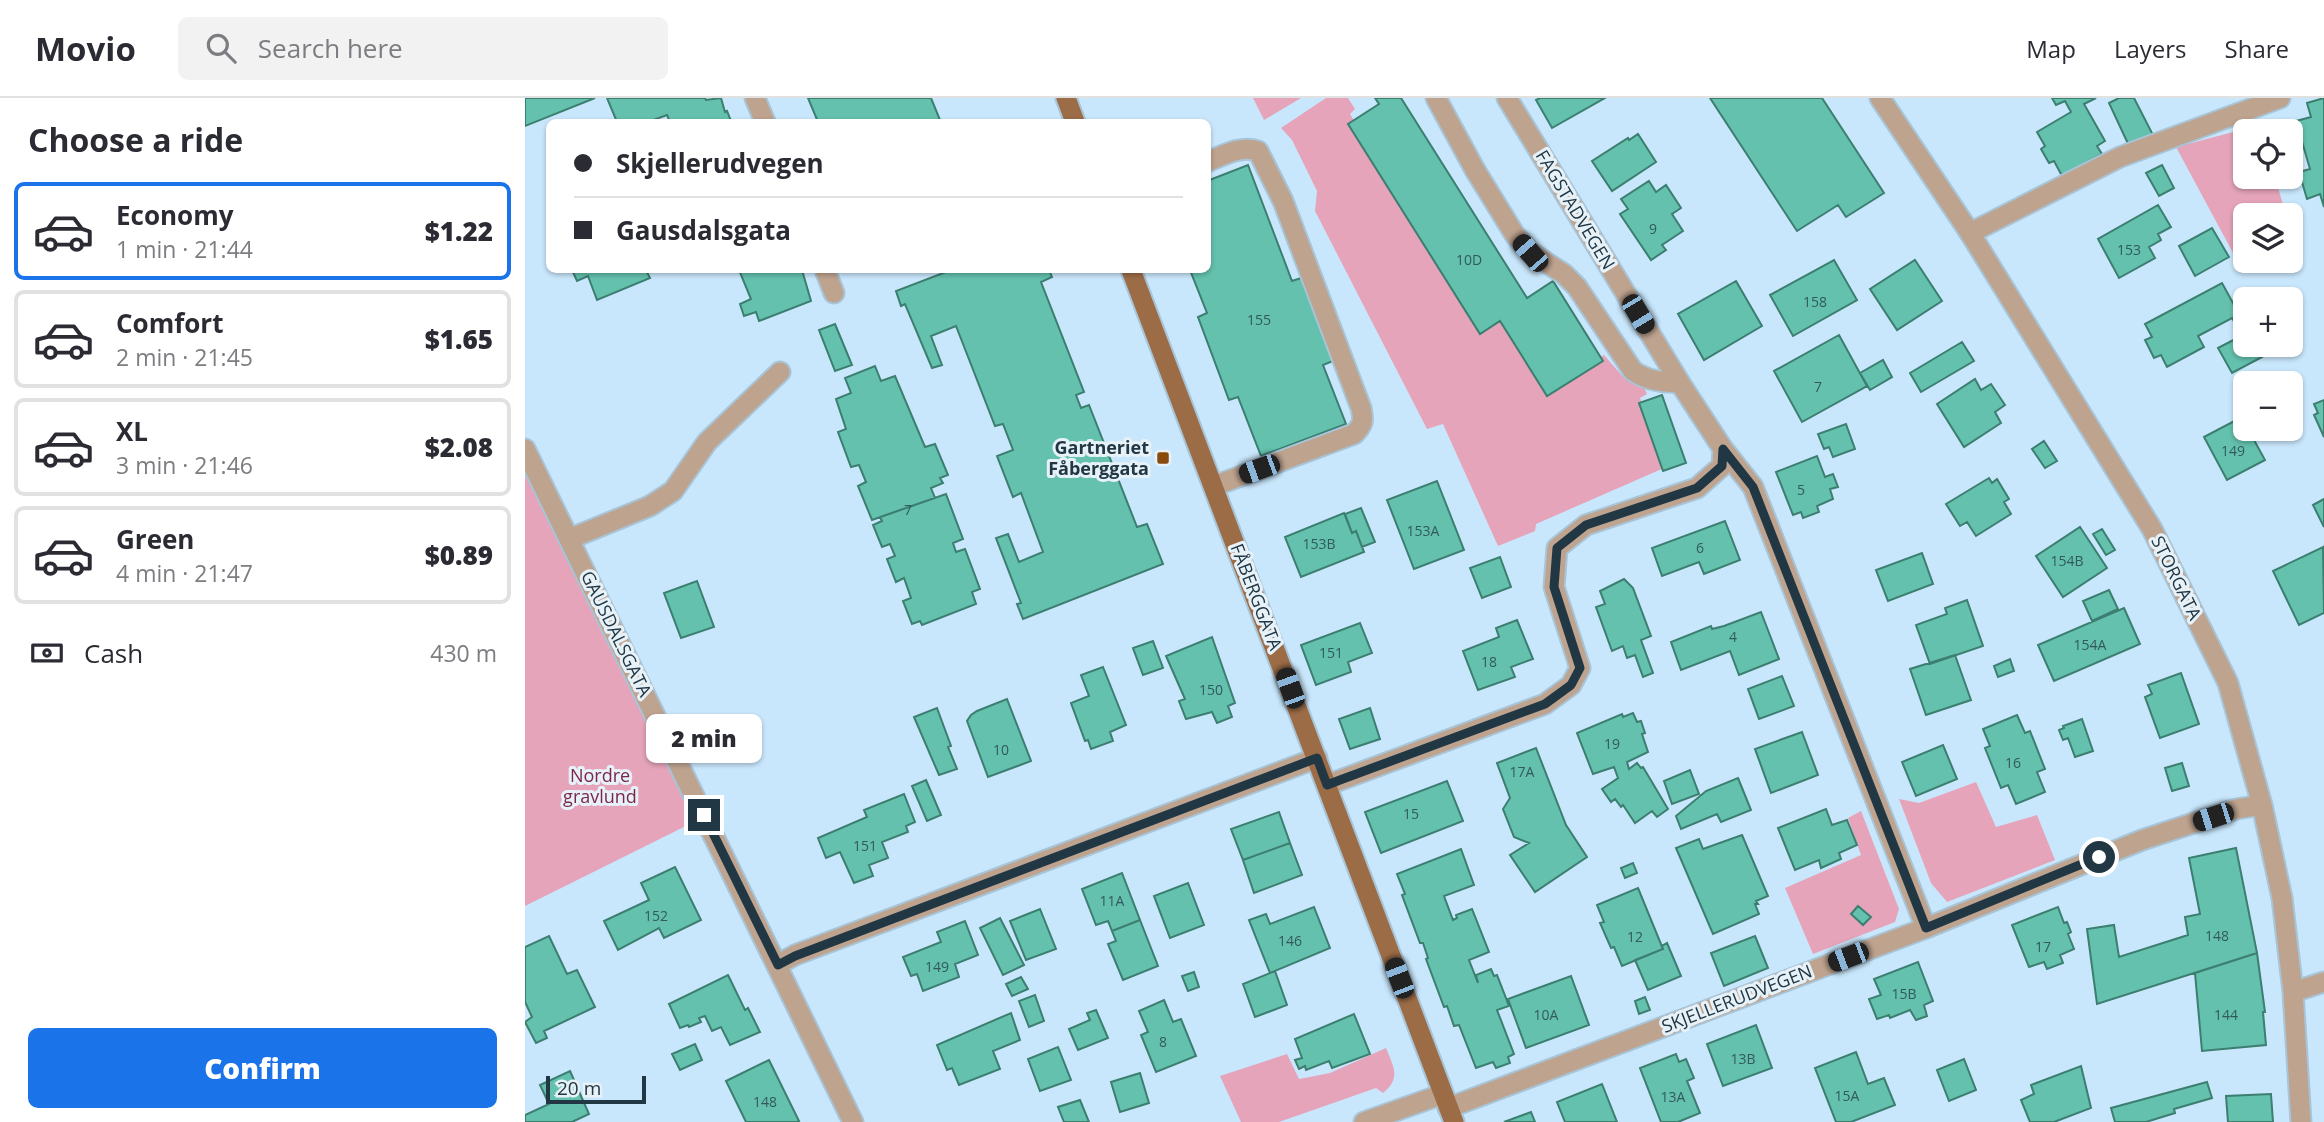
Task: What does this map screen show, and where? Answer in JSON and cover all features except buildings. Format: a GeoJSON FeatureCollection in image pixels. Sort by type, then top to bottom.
{"type":"FeatureCollection","features":[{"type":"Feature","properties":{"kind":"main road"},"geometry":{"type":"LineString","coordinates":[[1066,98],[1074,119]]}},
{"type":"Feature","properties":{"kind":"main road","name":"FÅBERGGATA"},"geometry":{"type":"LineString","coordinates":[[1132,273],[1448,1108]]}},
{"type":"Feature","properties":{"kind":"street"},"geometry":{"type":"LineString","coordinates":[[755,98],[764,119]]}},
{"type":"Feature","properties":{"kind":"street"},"geometry":{"type":"LineString","coordinates":[[1436,98],[1482,181],[1515,235],[1530,253],[1564,274],[1577,287],[1633,371],[1643,378],[1680,383]]}},
{"type":"Feature","properties":{"kind":"street","name":"FAGSTADVEGEN"},"geometry":{"type":"LineString","coordinates":[[1507,98],[1680,383],[1723,449],[1753,487],[1926,928]]}},
{"type":"Feature","properties":{"kind":"street","name":"STORGATA"},"geometry":{"type":"LineString","coordinates":[[1880,98],[1970,233],[2152,529],[2228,683],[2262,805],[2282,898],[2293,992],[2301,1122]]}},
{"type":"Feature","properties":{"kind":"street"},"geometry":{"type":"LineString","coordinates":[[1970,233],[2120,157],[2280,98]]}},
{"type":"Feature","properties":{"kind":"street"},"geometry":{"type":"LineString","coordinates":[[1211,160],[1241,149],[1258,151],[1283,201],[1364,419],[1362,426],[1354,434],[1214,485]]}},
{"type":"Feature","properties":{"kind":"street"},"geometry":{"type":"LineString","coordinates":[[826,273],[834,293]]}},
{"type":"Feature","properties":{"kind":"street"},"geometry":{"type":"LineString","coordinates":[[569,538],[650,506],[673,491],[707,442],[781,372]]}},
{"type":"Feature","properties":{"kind":"street","name":"GAUSDALSGATA"},"geometry":{"type":"LineString","coordinates":[[525,449],[852,1122]]}},
{"type":"Feature","properties":{"kind":"street"},"geometry":{"type":"LineString","coordinates":[[1327,785],[1537,707],[1571,685],[1580,668],[1554,587],[1557,548],[1586,525],[1697,488],[1722,466],[1723,449]]}},
{"type":"Feature","properties":{"kind":"street"},"geometry":{"type":"LineString","coordinates":[[778,965],[795,956],[1317,758]]}},
{"type":"Feature","properties":{"kind":"street","name":"SKJELLERUDVEGEN"},"geometry":{"type":"LineString","coordinates":[[1364,1122],[1448,1108],[1926,928],[2143,840],[2236,809],[2262,805]]}},
{"type":"Feature","properties":{"kind":"street"},"geometry":{"type":"LineString","coordinates":[[2293,992],[2324,982]]}},
{"type":"Feature","properties":{"kind":"green space"},"geometry":{"type":"Polygon","coordinates":[[[1253,98],[1301,98],[1264,120],[1253,98]]]}},
{"type":"Feature","properties":{"kind":"green space"},"geometry":{"type":"Polygon","coordinates":[[[1326,98],[1348,98],[1355,109],[1350,114],[1480,328],[1502,315],[1547,390],[1604,355],[1625,379],[1642,383],[1647,394],[1640,398],[1664,468],[1536,524],[1535,531],[1498,546],[1443,424],[1427,429],[1315,211],[1317,191],[1292,140],[1281,128],[1326,98]]]}},
{"type":"Feature","properties":{"kind":"green space"},"geometry":{"type":"Polygon","coordinates":[[[2233,132],[2233,189],[2278,189],[2283,203],[2233,203],[2233,253],[2176,147],[2233,132]]]}},
{"type":"Feature","properties":{"kind":"green space","name":"Nordre gravlund"},"geometry":{"type":"Polygon","coordinates":[[[525,470],[700,819],[525,906],[525,470]]]}},
{"type":"Feature","properties":{"kind":"green space"},"geometry":{"type":"Polygon","coordinates":[[[1976,782],[1996,827],[2037,815],[2055,860],[1947,902],[1931,883],[1899,799],[1919,803],[1976,782]]]}},
{"type":"Feature","properties":{"kind":"green space"},"geometry":{"type":"Polygon","coordinates":[[[1861,811],[1899,909],[1895,922],[1813,954],[1785,888],[1861,855],[1848,818],[1861,811]]]}},
{"type":"Feature","properties":{"kind":"green space"},"geometry":{"type":"Polygon","coordinates":[[[1386,1048],[1394,1077],[1389,1088],[1383,1093],[1376,1088],[1279,1122],[1241,1122],[1220,1076],[1287,1054],[1299,1079],[1330,1073],[1386,1048]]]}},
{"type":"Feature","properties":{"kind":"place","name":"Gartneriet Fåberggata"},"geometry":{"type":"Point","coordinates":[1163,458]}},
{"type":"Feature","properties":{"kind":"route"},"geometry":{"type":"LineString","coordinates":[[704,815],[778,965],[795,956],[1317,758],[1327,785],[1545,704],[1571,685],[1580,668],[1554,587],[1557,548],[1586,525],[1697,488],[1722,466],[1723,449],[1753,487],[1926,928],[2099,857]]}}]}
